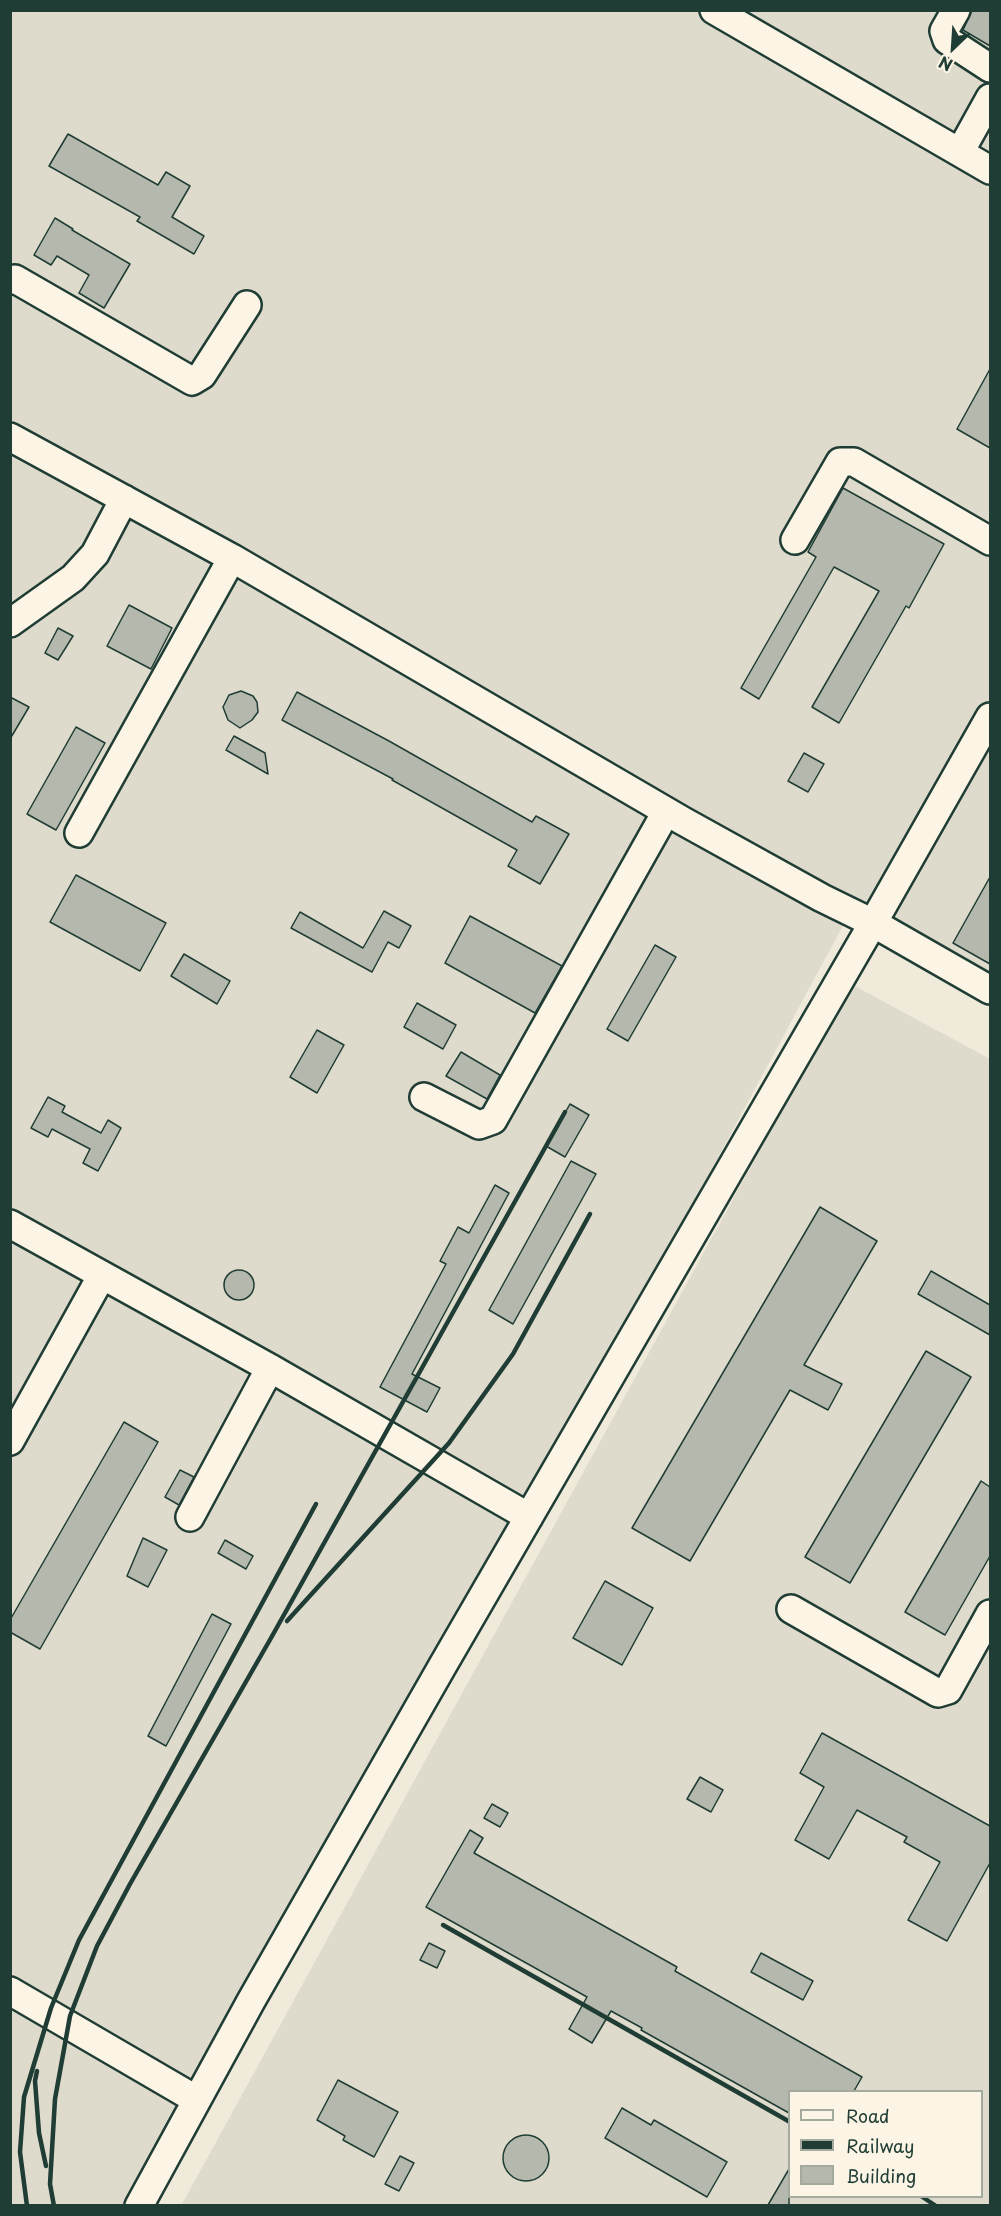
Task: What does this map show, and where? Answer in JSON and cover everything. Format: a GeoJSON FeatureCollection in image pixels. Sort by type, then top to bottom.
{"type":"FeatureCollection","features":[{"type":"Feature","properties":{"kind":"lane"},"geometry":{"type":"LineString","coordinates":[[714,10],[990,170]]}},
{"type":"Feature","properties":{"kind":"lane"},"geometry":{"type":"LineString","coordinates":[[956,10],[944,31],[947,40],[990,68]]}},
{"type":"Feature","properties":{"kind":"lane"},"geometry":{"type":"LineString","coordinates":[[960,152],[990,98]]}},
{"type":"Feature","properties":{"kind":"lane"},"geometry":{"type":"LineString","coordinates":[[10,280],[15,279],[192,381],[202,375],[247,305]]}},
{"type":"Feature","properties":{"kind":"lane"},"geometry":{"type":"LineString","coordinates":[[10,437],[232,558],[547,740],[666,812],[822,898],[873,923],[990,990]]}},
{"type":"Feature","properties":{"kind":"lane"},"geometry":{"type":"LineString","coordinates":[[795,540],[840,462],[854,462],[990,541]]}},
{"type":"Feature","properties":{"kind":"lane"},"geometry":{"type":"LineString","coordinates":[[10,623],[74,578],[95,554],[124,499]]}},
{"type":"Feature","properties":{"kind":"lane"},"geometry":{"type":"LineString","coordinates":[[79,833],[232,558]]}},
{"type":"Feature","properties":{"kind":"lane"},"geometry":{"type":"LineString","coordinates":[[138,2205],[280,1950],[990,717]]}},
{"type":"Feature","properties":{"kind":"lane"},"geometry":{"type":"LineString","coordinates":[[424,1097],[479,1125],[493,1120],[666,812]]}},
{"type":"Feature","properties":{"kind":"lane"},"geometry":{"type":"LineString","coordinates":[[10,1224],[270,1368],[529,1517]]}},
{"type":"Feature","properties":{"kind":"lane"},"geometry":{"type":"LineString","coordinates":[[10,1441],[102,1275]]}},
{"type":"Feature","properties":{"kind":"lane"},"geometry":{"type":"LineString","coordinates":[[190,1517],[270,1368]]}},
{"type":"Feature","properties":{"kind":"lane"},"geometry":{"type":"LineString","coordinates":[[791,1609],[938,1693],[948,1690],[990,1614]]}},
{"type":"Feature","properties":{"kind":"lane"},"geometry":{"type":"LineString","coordinates":[[10,1992],[196,2100]]}},
{"type":"Feature","properties":{"kind":"shaded area"},"geometry":{"type":"Polygon","coordinates":[[[11,11],[990,11],[990,984],[853,907],[153,2205],[11,2206],[11,11]]]}},
{"type":"Feature","properties":{"kind":"shaded area"},"geometry":{"type":"Polygon","coordinates":[[[851,984],[990,1059],[990,2205],[181,2206],[851,984]]]}},
{"type":"Feature","properties":{"kind":"building"},"geometry":{"type":"Polygon","coordinates":[[[972,10],[990,10],[990,46],[963,30],[972,10]]]}},
{"type":"Feature","properties":{"kind":"building"},"geometry":{"type":"Polygon","coordinates":[[[68,134],[158,185],[166,172],[190,186],[172,217],[204,236],[194,254],[137,221],[140,217],[49,166],[68,134]]]}},
{"type":"Feature","properties":{"kind":"building"},"geometry":{"type":"Polygon","coordinates":[[[55,218],[130,264],[104,308],[79,293],[89,275],[57,256],[51,265],[34,255],[55,218]]]}},
{"type":"Feature","properties":{"kind":"building"},"geometry":{"type":"Polygon","coordinates":[[[990,369],[990,448],[957,429],[990,369]]]}},
{"type":"Feature","properties":{"kind":"building"},"geometry":{"type":"Polygon","coordinates":[[[843,488],[944,544],[909,608],[906,606],[839,723],[812,707],[879,591],[834,567],[759,699],[741,688],[816,557],[808,552],[843,488]]]}},
{"type":"Feature","properties":{"kind":"building"},"geometry":{"type":"Polygon","coordinates":[[[129,605],[172,628],[151,669],[107,646],[129,605]]]}},
{"type":"Feature","properties":{"kind":"building"},"geometry":{"type":"Polygon","coordinates":[[[58,628],[73,636],[58,660],[45,653],[58,628]]]}},
{"type":"Feature","properties":{"kind":"building"},"geometry":{"type":"Polygon","coordinates":[[[241,691],[253,696],[257,702],[258,712],[252,720],[240,728],[228,720],[223,707],[229,695],[241,691]]]}},
{"type":"Feature","properties":{"kind":"building"},"geometry":{"type":"Polygon","coordinates":[[[297,692],[532,822],[536,816],[569,834],[540,884],[508,866],[517,850],[393,779],[282,720],[297,692]]]}},
{"type":"Feature","properties":{"kind":"building"},"geometry":{"type":"Polygon","coordinates":[[[10,697],[29,707],[10,739],[10,697]]]}},
{"type":"Feature","properties":{"kind":"building"},"geometry":{"type":"Polygon","coordinates":[[[76,727],[105,743],[56,830],[27,814],[76,727]]]}},
{"type":"Feature","properties":{"kind":"building"},"geometry":{"type":"Polygon","coordinates":[[[234,736],[265,753],[268,774],[226,750],[234,736]]]}},
{"type":"Feature","properties":{"kind":"building"},"geometry":{"type":"Polygon","coordinates":[[[804,753],[824,764],[808,792],[788,781],[804,753]]]}},
{"type":"Feature","properties":{"kind":"building"},"geometry":{"type":"Polygon","coordinates":[[[76,875],[166,923],[140,971],[50,922],[76,875]]]}},
{"type":"Feature","properties":{"kind":"building"},"geometry":{"type":"Polygon","coordinates":[[[990,877],[990,964],[953,943],[990,877]]]}},
{"type":"Feature","properties":{"kind":"building"},"geometry":{"type":"Polygon","coordinates":[[[384,911],[411,926],[399,948],[388,942],[372,972],[291,928],[300,912],[363,948],[384,911]]]}},
{"type":"Feature","properties":{"kind":"building"},"geometry":{"type":"Polygon","coordinates":[[[470,916],[562,966],[535,1013],[445,963],[470,916]]]}},
{"type":"Feature","properties":{"kind":"building"},"geometry":{"type":"Polygon","coordinates":[[[655,945],[676,957],[628,1041],[607,1029],[655,945]]]}},
{"type":"Feature","properties":{"kind":"building"},"geometry":{"type":"Polygon","coordinates":[[[184,954],[230,981],[217,1004],[171,976],[184,954]]]}},
{"type":"Feature","properties":{"kind":"building"},"geometry":{"type":"Polygon","coordinates":[[[417,1003],[456,1025],[443,1049],[404,1027],[417,1003]]]}},
{"type":"Feature","properties":{"kind":"building"},"geometry":{"type":"Polygon","coordinates":[[[317,1030],[344,1045],[317,1093],[290,1077],[317,1030]]]}},
{"type":"Feature","properties":{"kind":"building"},"geometry":{"type":"Polygon","coordinates":[[[461,1052],[500,1075],[487,1099],[446,1076],[461,1052]]]}},
{"type":"Feature","properties":{"kind":"building"},"geometry":{"type":"Polygon","coordinates":[[[48,1097],[65,1106],[62,1112],[101,1133],[108,1120],[121,1128],[98,1171],[83,1163],[90,1149],[52,1129],[48,1137],[31,1128],[48,1097]]]}},
{"type":"Feature","properties":{"kind":"building"},"geometry":{"type":"Polygon","coordinates":[[[570,1104],[589,1115],[565,1157],[546,1146],[570,1104]]]}},
{"type":"Feature","properties":{"kind":"building"},"geometry":{"type":"Polygon","coordinates":[[[571,1161],[596,1174],[513,1324],[489,1310],[571,1161]]]}},
{"type":"Feature","properties":{"kind":"building"},"geometry":{"type":"Polygon","coordinates":[[[495,1185],[509,1193],[412,1374],[440,1388],[427,1412],[380,1387],[446,1264],[440,1261],[458,1227],[469,1233],[495,1185]]]}},
{"type":"Feature","properties":{"kind":"building"},"geometry":{"type":"Polygon","coordinates":[[[820,1207],[877,1241],[804,1365],[842,1384],[828,1410],[790,1390],[690,1561],[632,1528],[820,1207]]]}},
{"type":"Feature","properties":{"kind":"building"},"geometry":{"type":"Polygon","coordinates":[[[239,1270],[250,1274],[254,1285],[250,1296],[239,1300],[228,1296],[224,1285],[228,1274],[239,1270]]]}},
{"type":"Feature","properties":{"kind":"building"},"geometry":{"type":"Polygon","coordinates":[[[931,1271],[990,1305],[990,1335],[918,1294],[931,1271]]]}},
{"type":"Feature","properties":{"kind":"building"},"geometry":{"type":"Polygon","coordinates":[[[926,1351],[971,1377],[850,1583],[805,1557],[926,1351]]]}},
{"type":"Feature","properties":{"kind":"building"},"geometry":{"type":"Polygon","coordinates":[[[124,1422],[158,1442],[40,1649],[10,1632],[10,1620],[124,1422]]]}},
{"type":"Feature","properties":{"kind":"building"},"geometry":{"type":"Polygon","coordinates":[[[180,1470],[194,1477],[179,1505],[165,1497],[180,1470]]]}},
{"type":"Feature","properties":{"kind":"building"},"geometry":{"type":"Polygon","coordinates":[[[981,1481],[990,1487],[990,1556],[945,1635],[905,1612],[981,1481]]]}},
{"type":"Feature","properties":{"kind":"building"},"geometry":{"type":"Polygon","coordinates":[[[143,1538],[167,1550],[148,1587],[127,1576],[143,1538]]]}},
{"type":"Feature","properties":{"kind":"building"},"geometry":{"type":"Polygon","coordinates":[[[225,1540],[253,1556],[246,1569],[218,1553],[225,1540]]]}},
{"type":"Feature","properties":{"kind":"building"},"geometry":{"type":"Polygon","coordinates":[[[605,1581],[653,1608],[622,1665],[573,1638],[605,1581]]]}},
{"type":"Feature","properties":{"kind":"building"},"geometry":{"type":"Polygon","coordinates":[[[212,1614],[231,1624],[166,1746],[148,1736],[212,1614]]]}},
{"type":"Feature","properties":{"kind":"building"},"geometry":{"type":"Polygon","coordinates":[[[822,1733],[990,1826],[990,1863],[947,1941],[908,1920],[940,1862],[904,1842],[907,1837],[857,1810],[829,1859],[795,1840],[824,1787],[800,1773],[822,1733]]]}},
{"type":"Feature","properties":{"kind":"building"},"geometry":{"type":"Polygon","coordinates":[[[700,1777],[723,1790],[711,1812],[687,1799],[700,1777]]]}},
{"type":"Feature","properties":{"kind":"building"},"geometry":{"type":"Polygon","coordinates":[[[492,1804],[508,1813],[500,1827],[484,1818],[492,1804]]]}},
{"type":"Feature","properties":{"kind":"building"},"geometry":{"type":"Polygon","coordinates":[[[470,1830],[483,1838],[474,1853],[677,1967],[675,1971],[862,2077],[855,2090],[788,2090],[788,2112],[611,2011],[592,2043],[569,2029],[587,1997],[426,1907],[470,1830]]]}},
{"type":"Feature","properties":{"kind":"building"},"geometry":{"type":"Polygon","coordinates":[[[429,1943],[445,1951],[437,1968],[420,1960],[429,1943]]]}},
{"type":"Feature","properties":{"kind":"building"},"geometry":{"type":"Polygon","coordinates":[[[761,1953],[813,1981],[803,2000],[751,1972],[761,1953]]]}},
{"type":"Feature","properties":{"kind":"building"},"geometry":{"type":"Polygon","coordinates":[[[338,2080],[398,2112],[374,2157],[343,2140],[345,2136],[317,2120],[338,2080]]]}},
{"type":"Feature","properties":{"kind":"building"},"geometry":{"type":"Polygon","coordinates":[[[622,2108],[651,2125],[654,2120],[727,2162],[707,2197],[605,2138],[622,2108]]]}},
{"type":"Feature","properties":{"kind":"building"},"geometry":{"type":"Polygon","coordinates":[[[526,2135],[542,2142],[549,2158],[542,2174],[526,2181],[510,2174],[503,2158],[510,2142],[526,2135]]]}},
{"type":"Feature","properties":{"kind":"building"},"geometry":{"type":"Polygon","coordinates":[[[400,2156],[414,2163],[399,2191],[385,2184],[400,2156]]]}},
{"type":"Feature","properties":{"kind":"building"},"geometry":{"type":"Polygon","coordinates":[[[788,2171],[789,2205],[768,2205],[788,2171]]]}},
{"type":"Feature","properties":{"kind":"railway"},"geometry":{"type":"LineString","coordinates":[[54,2206],[50,2184],[55,2099],[70,2016],[97,1946],[565,1112]]}},
{"type":"Feature","properties":{"kind":"railway"},"geometry":{"type":"LineString","coordinates":[[287,1621],[449,1443],[513,1354],[590,1214]]}},
{"type":"Feature","properties":{"kind":"railway"},"geometry":{"type":"LineString","coordinates":[[27,2206],[20,2152],[24,2097],[51,2008],[79,1940],[316,1504]]}},
{"type":"Feature","properties":{"kind":"railway"},"geometry":{"type":"LineString","coordinates":[[443,1925],[788,2121]]}},
{"type":"Feature","properties":{"kind":"railway"},"geometry":{"type":"LineString","coordinates":[[37,2071],[35,2081],[39,2133],[46,2166]]}},
{"type":"Feature","properties":{"kind":"railway"},"geometry":{"type":"LineString","coordinates":[[924,2198],[936,2206]]}}]}
